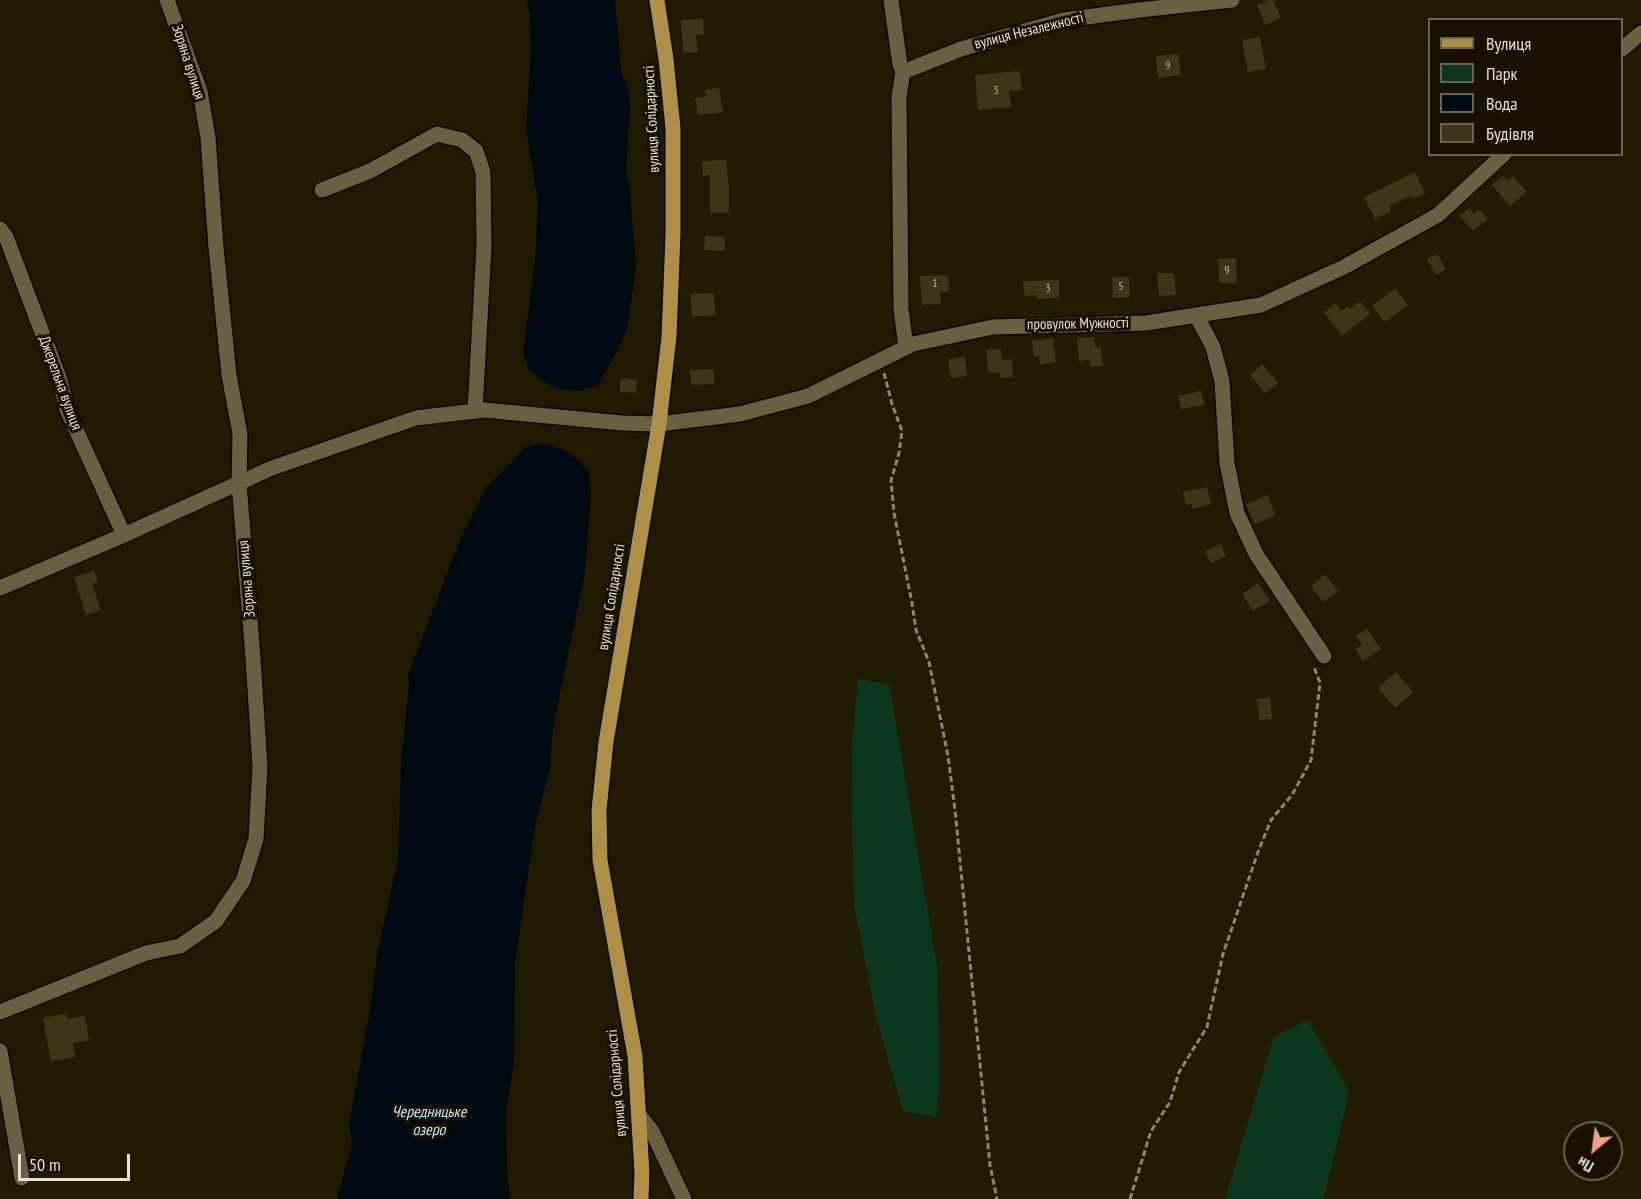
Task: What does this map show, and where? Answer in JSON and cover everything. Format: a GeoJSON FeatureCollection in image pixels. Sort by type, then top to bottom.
{"type":"FeatureCollection","features":[{"type":"Feature","properties":{"kind":"main road","name":"вулиця Солідарності"},"geometry":{"type":"LineString","coordinates":[[641,1199],[642,1173],[635,1056],[600,860],[598,810],[606,742],[659,424],[669,338],[674,128],[657,0]]}},
{"type":"Feature","properties":{"kind":"street","name":"Зоряна вулиця"},"geometry":{"type":"LineString","coordinates":[[0,1012],[146,953],[180,945],[216,921],[243,881],[256,839],[260,767],[254,658],[239,483],[240,434],[229,375],[208,138],[200,91],[167,0]]}},
{"type":"Feature","properties":{"kind":"street"},"geometry":{"type":"LineString","coordinates":[[891,0],[900,65],[903,71],[899,97],[901,309],[906,347]]}},
{"type":"Feature","properties":{"kind":"street","name":"вулиця Незалежності"},"geometry":{"type":"LineString","coordinates":[[903,71],[961,49],[1064,20],[1232,0]]}},
{"type":"Feature","properties":{"kind":"street"},"geometry":{"type":"LineString","coordinates":[[1623,48],[1641,33]]}},
{"type":"Feature","properties":{"kind":"street"},"geometry":{"type":"LineString","coordinates":[[322,190],[370,171],[437,134],[462,140],[476,151],[483,172],[484,246],[475,411]]}},
{"type":"Feature","properties":{"kind":"street","name":"провулок Мужності"},"geometry":{"type":"LineString","coordinates":[[0,588],[272,468],[416,418],[484,410],[622,423],[659,424],[740,414],[808,396],[913,344],[993,327],[1146,323],[1261,305],[1344,267],[1438,215],[1502,156]]}},
{"type":"Feature","properties":{"kind":"street","name":"Джерельна вулиця"},"geometry":{"type":"LineString","coordinates":[[0,229],[6,237],[52,358],[68,410],[124,535]]}},
{"type":"Feature","properties":{"kind":"street"},"geometry":{"type":"LineString","coordinates":[[1196,315],[1214,347],[1222,381],[1227,463],[1237,513],[1256,554],[1318,660]]}},
{"type":"Feature","properties":{"kind":"street"},"geometry":{"type":"LineString","coordinates":[[0,1051],[22,1178]]}},
{"type":"Feature","properties":{"kind":"street"},"geometry":{"type":"LineString","coordinates":[[639,1115],[652,1131],[684,1199]]}},
{"type":"Feature","properties":{"kind":"path"},"geometry":{"type":"LineString","coordinates":[[881,360],[892,404],[902,431],[891,481],[894,513],[916,630],[929,662],[948,756],[954,799],[990,1165],[998,1199]]}},
{"type":"Feature","properties":{"kind":"path"},"geometry":{"type":"LineString","coordinates":[[1130,1199],[1151,1131],[1170,1102],[1179,1072],[1207,1026],[1223,954],[1271,820],[1292,795],[1311,760],[1320,683],[1318,660]]}},
{"type":"Feature","properties":{"kind":"green space"},"geometry":{"type":"Polygon","coordinates":[[[858,679],[889,684],[938,971],[939,1093],[936,1117],[903,1111],[876,1017],[854,904],[851,757],[858,679]]]}},
{"type":"Feature","properties":{"kind":"green space"},"geometry":{"type":"Polygon","coordinates":[[[1308,1020],[1349,1091],[1324,1199],[1225,1199],[1274,1036],[1308,1020]]]}},
{"type":"Feature","properties":{"kind":"water"},"geometry":{"type":"Polygon","coordinates":[[[526,0],[615,0],[621,71],[629,91],[626,170],[630,190],[636,269],[627,329],[598,385],[580,391],[562,389],[545,383],[530,371],[523,354],[535,260],[538,204],[526,128],[531,53],[530,15],[526,0]]]}},
{"type":"Feature","properties":{"kind":"water","name":"Чередницьке озеро"},"geometry":{"type":"Polygon","coordinates":[[[543,443],[562,449],[577,459],[589,473],[591,493],[585,572],[553,729],[550,768],[535,827],[515,963],[514,1062],[506,1113],[510,1199],[337,1199],[352,1144],[349,1123],[370,1011],[377,954],[398,860],[401,763],[409,686],[408,675],[461,537],[486,488],[525,447],[543,443]]]}},
{"type":"Feature","properties":{"kind":"building"},"geometry":{"type":"Polygon","coordinates":[[[1273,0],[1281,18],[1265,25],[1257,5],[1273,0]]]}},
{"type":"Feature","properties":{"kind":"building"},"geometry":{"type":"Polygon","coordinates":[[[703,19],[704,34],[696,35],[698,52],[683,53],[681,20],[703,19]]]}},
{"type":"Feature","properties":{"kind":"building"},"geometry":{"type":"Polygon","coordinates":[[[1260,37],[1266,69],[1248,72],[1242,40],[1260,37]]]}},
{"type":"Feature","properties":{"kind":"building"},"geometry":{"type":"Polygon","coordinates":[[[1178,54],[1181,75],[1158,78],[1156,56],[1178,54]]]}},
{"type":"Feature","properties":{"kind":"building"},"geometry":{"type":"Polygon","coordinates":[[[1020,71],[1022,90],[1009,91],[1011,107],[978,110],[975,75],[1020,71]]]}},
{"type":"Feature","properties":{"kind":"building"},"geometry":{"type":"Polygon","coordinates":[[[719,88],[723,112],[698,115],[695,98],[706,96],[705,90],[719,88]]]}},
{"type":"Feature","properties":{"kind":"building"},"geometry":{"type":"Polygon","coordinates":[[[726,160],[729,213],[710,213],[710,175],[703,176],[702,161],[726,160]]]}},
{"type":"Feature","properties":{"kind":"building"},"geometry":{"type":"Polygon","coordinates":[[[1415,172],[1425,193],[1413,199],[1411,196],[1389,206],[1391,211],[1375,219],[1364,197],[1415,172]]]}},
{"type":"Feature","properties":{"kind":"building"},"geometry":{"type":"Polygon","coordinates":[[[1503,176],[1507,180],[1513,176],[1527,192],[1510,206],[1492,185],[1503,176]]]}},
{"type":"Feature","properties":{"kind":"building"},"geometry":{"type":"Polygon","coordinates":[[[1469,208],[1474,213],[1479,209],[1488,219],[1473,231],[1460,216],[1469,208]]]}},
{"type":"Feature","properties":{"kind":"building"},"geometry":{"type":"Polygon","coordinates":[[[705,236],[725,237],[725,251],[704,250],[705,236]]]}},
{"type":"Feature","properties":{"kind":"building"},"geometry":{"type":"Polygon","coordinates":[[[1437,254],[1446,269],[1436,275],[1427,259],[1437,254]]]}},
{"type":"Feature","properties":{"kind":"building"},"geometry":{"type":"Polygon","coordinates":[[[1236,258],[1237,283],[1219,283],[1218,259],[1236,258]]]}},
{"type":"Feature","properties":{"kind":"building"},"geometry":{"type":"Polygon","coordinates":[[[1157,273],[1174,273],[1176,295],[1159,296],[1157,273]]]}},
{"type":"Feature","properties":{"kind":"building"},"geometry":{"type":"Polygon","coordinates":[[[948,275],[949,291],[940,292],[941,304],[922,305],[920,276],[948,275]]]}},
{"type":"Feature","properties":{"kind":"building"},"geometry":{"type":"Polygon","coordinates":[[[1112,277],[1129,277],[1130,297],[1113,298],[1112,277]]]}},
{"type":"Feature","properties":{"kind":"building"},"geometry":{"type":"Polygon","coordinates":[[[1059,280],[1059,298],[1037,299],[1037,295],[1025,296],[1023,281],[1059,280]]]}},
{"type":"Feature","properties":{"kind":"building"},"geometry":{"type":"Polygon","coordinates":[[[1395,288],[1408,305],[1385,322],[1372,306],[1395,288]]]}},
{"type":"Feature","properties":{"kind":"building"},"geometry":{"type":"Polygon","coordinates":[[[714,293],[715,315],[692,317],[690,294],[714,293]]]}},
{"type":"Feature","properties":{"kind":"building"},"geometry":{"type":"Polygon","coordinates":[[[1360,301],[1370,314],[1342,336],[1324,312],[1336,303],[1341,311],[1348,306],[1350,309],[1360,301]]]}},
{"type":"Feature","properties":{"kind":"building"},"geometry":{"type":"Polygon","coordinates":[[[1094,337],[1095,347],[1101,347],[1103,366],[1090,367],[1090,360],[1079,361],[1077,338],[1094,337]]]}},
{"type":"Feature","properties":{"kind":"building"},"geometry":{"type":"Polygon","coordinates":[[[1053,338],[1056,362],[1040,365],[1039,356],[1034,357],[1032,341],[1053,338]]]}},
{"type":"Feature","properties":{"kind":"building"},"geometry":{"type":"Polygon","coordinates":[[[1001,349],[1002,360],[1012,359],[1013,377],[1000,378],[1000,373],[988,373],[986,350],[1001,349]]]}},
{"type":"Feature","properties":{"kind":"building"},"geometry":{"type":"Polygon","coordinates":[[[965,357],[967,376],[951,378],[948,359],[965,357]]]}},
{"type":"Feature","properties":{"kind":"building"},"geometry":{"type":"Polygon","coordinates":[[[1262,364],[1278,383],[1265,393],[1250,375],[1262,364]]]}},
{"type":"Feature","properties":{"kind":"building"},"geometry":{"type":"Polygon","coordinates":[[[714,369],[714,384],[691,385],[690,370],[714,369]]]}},
{"type":"Feature","properties":{"kind":"building"},"geometry":{"type":"Polygon","coordinates":[[[621,378],[637,380],[636,393],[620,392],[621,378]]]}},
{"type":"Feature","properties":{"kind":"building"},"geometry":{"type":"Polygon","coordinates":[[[1201,391],[1204,405],[1181,409],[1178,396],[1201,391]]]}},
{"type":"Feature","properties":{"kind":"building"},"geometry":{"type":"Polygon","coordinates":[[[1207,487],[1211,504],[1192,509],[1192,504],[1186,505],[1183,492],[1207,487]]]}},
{"type":"Feature","properties":{"kind":"building"},"geometry":{"type":"Polygon","coordinates":[[[1268,495],[1275,516],[1254,524],[1246,504],[1268,495]]]}},
{"type":"Feature","properties":{"kind":"building"},"geometry":{"type":"Polygon","coordinates":[[[1221,544],[1226,556],[1211,563],[1205,551],[1221,544]]]}},
{"type":"Feature","properties":{"kind":"building"},"geometry":{"type":"Polygon","coordinates":[[[94,571],[98,582],[92,584],[101,610],[86,615],[74,577],[94,571]]]}},
{"type":"Feature","properties":{"kind":"building"},"geometry":{"type":"Polygon","coordinates":[[[1325,574],[1338,591],[1323,602],[1311,586],[1325,574]]]}},
{"type":"Feature","properties":{"kind":"building"},"geometry":{"type":"Polygon","coordinates":[[[1258,583],[1270,601],[1253,611],[1242,594],[1258,583]]]}},
{"type":"Feature","properties":{"kind":"building"},"geometry":{"type":"Polygon","coordinates":[[[1367,629],[1381,649],[1363,661],[1355,649],[1362,645],[1356,636],[1367,629]]]}},
{"type":"Feature","properties":{"kind":"building"},"geometry":{"type":"Polygon","coordinates":[[[1396,672],[1413,692],[1395,708],[1378,688],[1396,672]]]}},
{"type":"Feature","properties":{"kind":"building"},"geometry":{"type":"Polygon","coordinates":[[[1270,697],[1272,719],[1259,720],[1257,699],[1270,697]]]}},
{"type":"Feature","properties":{"kind":"building"},"geometry":{"type":"Polygon","coordinates":[[[67,1014],[67,1019],[85,1016],[89,1040],[73,1043],[75,1057],[51,1061],[43,1018],[67,1014]]]}}]}
